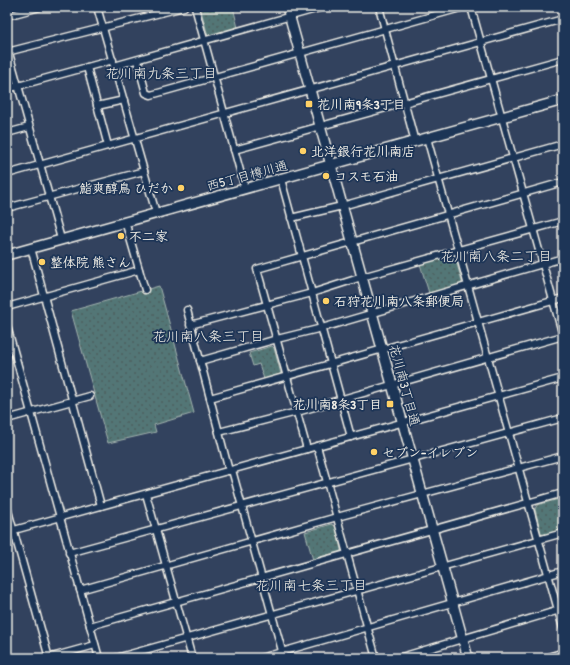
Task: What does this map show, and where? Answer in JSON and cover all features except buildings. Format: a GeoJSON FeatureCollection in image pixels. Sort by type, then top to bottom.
{"type":"FeatureCollection","features":[{"type":"Feature","properties":{"kind":"street"},"geometry":{"type":"LineString","coordinates":[[7,16],[40,7]]}},
{"type":"Feature","properties":{"kind":"street"},"geometry":{"type":"LineString","coordinates":[[97,7],[156,213]]}},
{"type":"Feature","properties":{"kind":"street"},"geometry":{"type":"LineString","coordinates":[[61,239],[8,50],[104,29],[184,7]]}},
{"type":"Feature","properties":{"kind":"street"},"geometry":{"type":"LineString","coordinates":[[195,7],[245,189]]}},
{"type":"Feature","properties":{"kind":"street","name":"花川南3丁目通"},"geometry":{"type":"LineString","coordinates":[[286,7],[468,658]]}},
{"type":"Feature","properties":{"kind":"street"},"geometry":{"type":"LineString","coordinates":[[7,89],[87,67],[137,60],[323,7]]}},
{"type":"Feature","properties":{"kind":"street"},"geometry":{"type":"LineString","coordinates":[[379,7],[396,66],[415,142]]}},
{"type":"Feature","properties":{"kind":"street"},"geometry":{"type":"LineString","coordinates":[[137,60],[146,93],[151,95],[214,76],[464,7]]}},
{"type":"Feature","properties":{"kind":"street"},"geometry":{"type":"LineString","coordinates":[[219,432],[297,412],[563,336],[471,7]]}},
{"type":"Feature","properties":{"kind":"street"},"geometry":{"type":"LineString","coordinates":[[7,174],[563,19]]}},
{"type":"Feature","properties":{"kind":"street"},"geometry":{"type":"LineString","coordinates":[[234,150],[563,59]]}},
{"type":"Feature","properties":{"kind":"street"},"geometry":{"type":"LineString","coordinates":[[87,67],[108,146]]}},
{"type":"Feature","properties":{"kind":"street"},"geometry":{"type":"LineString","coordinates":[[97,106],[124,100]]}},
{"type":"Feature","properties":{"kind":"street","name":"西5丁目樽川通"},"geometry":{"type":"LineString","coordinates":[[7,255],[563,100]]}},
{"type":"Feature","properties":{"kind":"street"},"geometry":{"type":"LineString","coordinates":[[7,132],[30,127]]}},
{"type":"Feature","properties":{"kind":"street"},"geometry":{"type":"LineString","coordinates":[[428,138],[538,540],[560,610],[563,628]]}},
{"type":"Feature","properties":{"kind":"street"},"geometry":{"type":"LineString","coordinates":[[291,218],[342,206],[563,144]]}},
{"type":"Feature","properties":{"kind":"street"},"geometry":{"type":"LineString","coordinates":[[7,208],[144,171]]}},
{"type":"Feature","properties":{"kind":"street"},"geometry":{"type":"LineString","coordinates":[[281,179],[351,437]]}},
{"type":"Feature","properties":{"kind":"street"},"geometry":{"type":"LineString","coordinates":[[308,449],[257,269],[563,182]]}},
{"type":"Feature","properties":{"kind":"street"},"geometry":{"type":"LineString","coordinates":[[125,221],[145,290]]}},
{"type":"Feature","properties":{"kind":"street"},"geometry":{"type":"LineString","coordinates":[[190,325],[312,293],[362,277],[563,221]]}},
{"type":"Feature","properties":{"kind":"street"},"geometry":{"type":"LineString","coordinates":[[31,248],[101,506]]}},
{"type":"Feature","properties":{"kind":"street"},"geometry":{"type":"LineString","coordinates":[[200,361],[322,328],[372,312],[563,258]]}},
{"type":"Feature","properties":{"kind":"street"},"geometry":{"type":"LineString","coordinates":[[7,307],[140,270]]}},
{"type":"Feature","properties":{"kind":"street"},"geometry":{"type":"LineString","coordinates":[[210,398],[563,298]]}},
{"type":"Feature","properties":{"kind":"street"},"geometry":{"type":"LineString","coordinates":[[187,310],[219,432],[242,506],[283,655]]}},
{"type":"Feature","properties":{"kind":"street"},"geometry":{"type":"LineString","coordinates":[[7,326],[99,658]]}},
{"type":"Feature","properties":{"kind":"street"},"geometry":{"type":"LineString","coordinates":[[10,532],[563,378]]}},
{"type":"Feature","properties":{"kind":"street"},"geometry":{"type":"LineString","coordinates":[[7,419],[90,396]]}},
{"type":"Feature","properties":{"kind":"street"},"geometry":{"type":"LineString","coordinates":[[69,553],[563,418]]}},
{"type":"Feature","properties":{"kind":"street"},"geometry":{"type":"LineString","coordinates":[[317,446],[376,658]]}},
{"type":"Feature","properties":{"kind":"street"},"geometry":{"type":"LineString","coordinates":[[80,590],[337,517],[563,456]]}},
{"type":"Feature","properties":{"kind":"street"},"geometry":{"type":"LineString","coordinates":[[146,494],[192,658]]}},
{"type":"Feature","properties":{"kind":"street"},"geometry":{"type":"LineString","coordinates":[[90,626],[563,494]]}},
{"type":"Feature","properties":{"kind":"street"},"geometry":{"type":"LineString","coordinates":[[7,506],[10,532],[48,658],[95,645]]}},
{"type":"Feature","properties":{"kind":"street"},"geometry":{"type":"LineString","coordinates":[[116,658],[358,592],[442,566],[563,533]]}},
{"type":"Feature","properties":{"kind":"street"},"geometry":{"type":"LineString","coordinates":[[261,658],[283,655],[367,627],[563,571]]}},
{"type":"Feature","properties":{"kind":"street"},"geometry":{"type":"LineString","coordinates":[[398,658],[560,610]]}},
{"type":"Feature","properties":{"kind":"green space"},"geometry":{"type":"Polygon","coordinates":[[[200,7],[233,7],[238,28],[208,36],[200,7]]]}},
{"type":"Feature","properties":{"kind":"green space"},"geometry":{"type":"Polygon","coordinates":[[[440,255],[455,257],[462,282],[459,286],[451,290],[429,293],[420,264],[440,255]]]}},
{"type":"Feature","properties":{"kind":"green space"},"geometry":{"type":"Polygon","coordinates":[[[159,286],[194,413],[154,425],[156,432],[108,443],[71,311],[159,286]]]}},
{"type":"Feature","properties":{"kind":"green space"},"geometry":{"type":"Polygon","coordinates":[[[272,346],[274,348],[281,374],[264,379],[259,364],[253,366],[249,353],[272,346]]]}},
{"type":"Feature","properties":{"kind":"green space"},"geometry":{"type":"Polygon","coordinates":[[[563,498],[563,529],[544,535],[541,533],[535,509],[537,505],[563,498]]]}},
{"type":"Feature","properties":{"kind":"green space"},"geometry":{"type":"Polygon","coordinates":[[[332,524],[336,527],[341,550],[340,553],[313,560],[305,532],[332,524]]]}},
{"type":"Feature","properties":{"kind":"place","name":"花川南9条3丁目"},"geometry":{"type":"Point","coordinates":[309,104]}},
{"type":"Feature","properties":{"kind":"place","name":"北洋銀行花川南店"},"geometry":{"type":"Point","coordinates":[303,151]}},
{"type":"Feature","properties":{"kind":"place","name":"コスモ石油"},"geometry":{"type":"Point","coordinates":[326,176]}},
{"type":"Feature","properties":{"kind":"place","name":"鮨爽醇鳥 ひだか"},"geometry":{"type":"Point","coordinates":[181,188]}},
{"type":"Feature","properties":{"kind":"place","name":"不二家"},"geometry":{"type":"Point","coordinates":[121,236]}},
{"type":"Feature","properties":{"kind":"place","name":"整体院 熊さん"},"geometry":{"type":"Point","coordinates":[42,262]}},
{"type":"Feature","properties":{"kind":"place","name":"石狩花川南八条郵便局"},"geometry":{"type":"Point","coordinates":[326,301]}},
{"type":"Feature","properties":{"kind":"place","name":"花川南8条3丁目"},"geometry":{"type":"Point","coordinates":[390,404]}},
{"type":"Feature","properties":{"kind":"place","name":"セブン-イレブン"},"geometry":{"type":"Point","coordinates":[374,452]}},
{"type":"Feature","properties":{"kind":"district","name":"花川南九条三丁目"},"geometry":{"type":"Point","coordinates":[161,73]}},
{"type":"Feature","properties":{"kind":"district","name":"花川南八条二丁目"},"geometry":{"type":"Point","coordinates":[496,256]}},
{"type":"Feature","properties":{"kind":"district","name":"花川南八条三丁目"},"geometry":{"type":"Point","coordinates":[208,336]}},
{"type":"Feature","properties":{"kind":"district","name":"花川南七条三丁目"},"geometry":{"type":"Point","coordinates":[311,585]}}]}
